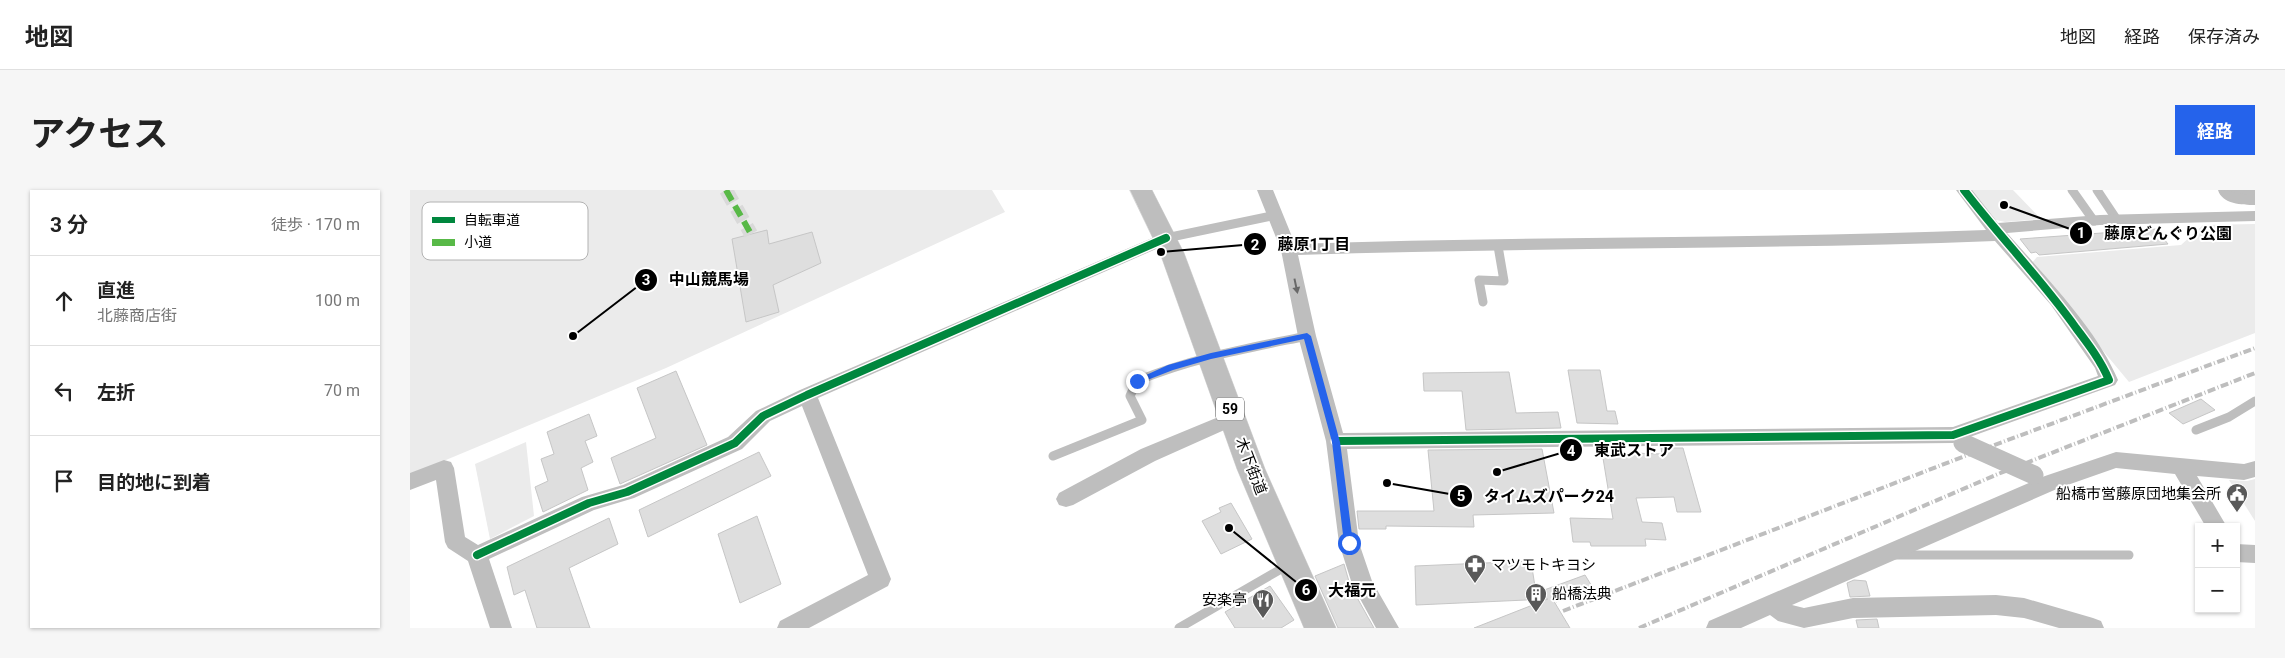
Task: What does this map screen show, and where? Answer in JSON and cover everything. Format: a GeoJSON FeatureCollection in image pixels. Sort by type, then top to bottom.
{"type":"FeatureCollection","features":[{"type":"Feature","properties":{"kind":"main road","name":"木下街道"},"geometry":{"type":"LineString","coordinates":[[1141,190],[1166,238],[1211,356],[1250,469],[1320,628]]}},
{"type":"Feature","properties":{"kind":"street"},"geometry":{"type":"LineString","coordinates":[[1265,190],[1289,250],[1307,336],[1336,442],[1349,543],[1363,584],[1388,628]]}},
{"type":"Feature","properties":{"kind":"street"},"geometry":{"type":"LineString","coordinates":[[1336,442],[1958,439],[2109,380],[2103,365],[2057,301],[1997,232],[1964,190]]}},
{"type":"Feature","properties":{"kind":"street"},"geometry":{"type":"LineString","coordinates":[[2224,190],[2228,196],[2255,200]]}},
{"type":"Feature","properties":{"kind":"street"},"geometry":{"type":"LineString","coordinates":[[1289,250],[1428,244],[1498,246],[1885,240],[1997,232],[2094,221],[2255,216]]}},
{"type":"Feature","properties":{"kind":"street"},"geometry":{"type":"LineString","coordinates":[[477,555],[589,504],[627,492],[735,443],[762,416],[807,395],[1166,238]]}},
{"type":"Feature","properties":{"kind":"street"},"geometry":{"type":"LineString","coordinates":[[788,628],[880,578],[807,395]]}},
{"type":"Feature","properties":{"kind":"street"},"geometry":{"type":"LineString","coordinates":[[1066,499],[1148,455],[1233,418]]}},
{"type":"Feature","properties":{"kind":"street"},"geometry":{"type":"LineString","coordinates":[[1958,439],[2043,479]]}},
{"type":"Feature","properties":{"kind":"street"},"geometry":{"type":"LineString","coordinates":[[1717,628],[1880,556],[2043,479],[2116,460],[2244,472],[2255,469]]}},
{"type":"Feature","properties":{"kind":"street"},"geometry":{"type":"LineString","coordinates":[[2181,467],[2215,523]]}},
{"type":"Feature","properties":{"kind":"street"},"geometry":{"type":"LineString","coordinates":[[410,482],[444,468],[456,542],[477,555],[501,628]]}},
{"type":"Feature","properties":{"kind":"street"},"geometry":{"type":"LineString","coordinates":[[2240,553],[2255,554]]}},
{"type":"Feature","properties":{"kind":"street"},"geometry":{"type":"LineString","coordinates":[[1772,604],[1786,614],[1804,618],[1854,608],[1996,606],[2024,608],[2093,628]]}},
{"type":"Feature","properties":{"kind":"lane"},"geometry":{"type":"LineString","coordinates":[[2072,190],[2094,221]]}},
{"type":"Feature","properties":{"kind":"lane"},"geometry":{"type":"LineString","coordinates":[[2097,190],[2117,220]]}},
{"type":"Feature","properties":{"kind":"lane"},"geometry":{"type":"LineString","coordinates":[[2224,190],[2255,194]]}},
{"type":"Feature","properties":{"kind":"lane"},"geometry":{"type":"LineString","coordinates":[[1166,238],[1276,215]]}},
{"type":"Feature","properties":{"kind":"lane"},"geometry":{"type":"LineString","coordinates":[[1483,302],[1479,280],[1504,281],[1498,246]]}},
{"type":"Feature","properties":{"kind":"lane"},"geometry":{"type":"LineString","coordinates":[[1053,456],[1142,420],[1130,396],[1132,388],[1137,381],[1164,370],[1211,356],[1307,336]]}},
{"type":"Feature","properties":{"kind":"lane"},"geometry":{"type":"LineString","coordinates":[[2196,430],[2229,417],[2255,401]]}},
{"type":"Feature","properties":{"kind":"lane"},"geometry":{"type":"LineString","coordinates":[[1880,556],[2129,555]]}},
{"type":"Feature","properties":{"kind":"lane"},"geometry":{"type":"LineString","coordinates":[[1179,628],[1290,563]]}},
{"type":"Feature","properties":{"kind":"shaded area"},"geometry":{"type":"Polygon","coordinates":[[[410,190],[992,190],[1005,212],[666,368],[410,475],[410,190]]]}},
{"type":"Feature","properties":{"kind":"shaded area"},"geometry":{"type":"Polygon","coordinates":[[[1969,190],[2013,190],[2041,219],[2005,222],[1992,219],[1969,190]]]}},
{"type":"Feature","properties":{"kind":"shaded area"},"geometry":{"type":"Polygon","coordinates":[[[2255,224],[2255,333],[2129,382],[2031,264],[2037,257],[2181,245],[2203,225],[2255,224]]]}},
{"type":"Feature","properties":{"kind":"shaded area"},"geometry":{"type":"Polygon","coordinates":[[[526,442],[534,516],[490,539],[475,464],[526,442]]]}},
{"type":"Feature","properties":{"kind":"shaded area"},"geometry":{"type":"Polygon","coordinates":[[[2255,479],[2255,521],[2229,480],[2247,481],[2255,479]]]}},
{"type":"Feature","properties":{"kind":"building"},"geometry":{"type":"Polygon","coordinates":[[[2156,229],[2168,244],[2039,255],[2036,252],[2031,253],[2020,239],[2156,229]]]}},
{"type":"Feature","properties":{"kind":"building"},"geometry":{"type":"Polygon","coordinates":[[[767,230],[769,244],[812,232],[821,263],[773,285],[779,312],[746,322],[732,239],[767,230]]]}},
{"type":"Feature","properties":{"kind":"building"},"geometry":{"type":"Polygon","coordinates":[[[1568,370],[1600,370],[1607,411],[1615,411],[1618,424],[1577,423],[1568,370]]]}},
{"type":"Feature","properties":{"kind":"building"},"geometry":{"type":"Polygon","coordinates":[[[676,371],[707,445],[620,484],[611,458],[656,438],[637,388],[676,371]]]}},
{"type":"Feature","properties":{"kind":"building"},"geometry":{"type":"Polygon","coordinates":[[[1509,372],[1516,413],[1558,412],[1561,428],[1466,430],[1462,391],[1424,391],[1423,373],[1509,372]]]}},
{"type":"Feature","properties":{"kind":"building"},"geometry":{"type":"Polygon","coordinates":[[[2201,399],[2215,410],[2183,424],[2169,413],[2201,399]]]}},
{"type":"Feature","properties":{"kind":"building"},"geometry":{"type":"Polygon","coordinates":[[[589,414],[597,436],[585,441],[593,462],[581,468],[588,490],[543,512],[535,487],[548,481],[541,459],[554,454],[547,432],[589,414]]]}},
{"type":"Feature","properties":{"kind":"building"},"geometry":{"type":"Polygon","coordinates":[[[1661,448],[1683,448],[1701,512],[1677,512],[1674,497],[1636,498],[1642,522],[1662,523],[1666,540],[1645,539],[1646,546],[1591,546],[1590,542],[1573,542],[1570,518],[1613,519],[1602,452],[1662,454],[1661,448]]]}},
{"type":"Feature","properties":{"kind":"building"},"geometry":{"type":"Polygon","coordinates":[[[1542,449],[1554,513],[1473,515],[1474,527],[1386,526],[1386,529],[1359,529],[1357,511],[1434,511],[1428,450],[1542,449]]]}},
{"type":"Feature","properties":{"kind":"building"},"geometry":{"type":"Polygon","coordinates":[[[759,452],[771,476],[648,537],[639,510],[759,452]]]}},
{"type":"Feature","properties":{"kind":"building"},"geometry":{"type":"Polygon","coordinates":[[[1231,503],[1252,539],[1221,554],[1202,521],[1221,512],[1219,508],[1231,503]]]}},
{"type":"Feature","properties":{"kind":"building"},"geometry":{"type":"Polygon","coordinates":[[[757,516],[781,584],[740,603],[718,534],[757,516]]]}},
{"type":"Feature","properties":{"kind":"building"},"geometry":{"type":"Polygon","coordinates":[[[609,518],[618,544],[569,568],[590,628],[537,628],[525,590],[514,595],[507,567],[609,518]]]}},
{"type":"Feature","properties":{"kind":"building"},"geometry":{"type":"Polygon","coordinates":[[[1531,561],[1536,593],[1585,575],[1593,588],[1556,602],[1556,598],[1552,598],[1570,628],[1474,628],[1548,599],[1416,605],[1415,566],[1531,561]]]}},
{"type":"Feature","properties":{"kind":"building"},"geometry":{"type":"Polygon","coordinates":[[[1344,564],[1350,585],[1374,628],[1338,628],[1315,576],[1344,564]]]}},
{"type":"Feature","properties":{"kind":"building"},"geometry":{"type":"Polygon","coordinates":[[[1854,580],[1866,581],[1870,596],[1850,597],[1847,583],[1854,580]]]}},
{"type":"Feature","properties":{"kind":"building"},"geometry":{"type":"Polygon","coordinates":[[[1270,586],[1294,620],[1281,628],[1235,628],[1225,612],[1270,586]]]}},
{"type":"Feature","properties":{"kind":"building"},"geometry":{"type":"Polygon","coordinates":[[[1877,619],[1879,628],[1858,628],[1856,620],[1877,619]]]}},
{"type":"Feature","properties":{"kind":"tunnel"},"geometry":{"type":"LineString","coordinates":[[726,190],[751,234]]}},
{"type":"Feature","properties":{"kind":"railway"},"geometry":{"type":"LineString","coordinates":[[1563,611],[1965,456],[2255,348]]}},
{"type":"Feature","properties":{"kind":"railway"},"geometry":{"type":"LineString","coordinates":[[1639,628],[1998,474],[2255,373]]}},
{"type":"Feature","properties":{"kind":"marked path"},"geometry":{"type":"LineString","coordinates":[[726,190],[751,234]]}},
{"type":"Feature","properties":{"kind":"cycle path"},"geometry":{"type":"LineString","coordinates":[[1336,441],[1953,435],[2109,380],[2103,365],[2057,301],[1994,229],[1964,190]]}},
{"type":"Feature","properties":{"kind":"cycle path"},"geometry":{"type":"LineString","coordinates":[[477,555],[589,503],[627,492],[735,443],[763,416],[807,395],[1166,238]]}},
{"type":"Feature","properties":{"kind":"place","name":"藤原どんぐり公園"},"geometry":{"type":"Point","coordinates":[2004,205]}},
{"type":"Feature","properties":{"kind":"place","name":"藤原1丁目"},"geometry":{"type":"Point","coordinates":[1161,252]}},
{"type":"Feature","properties":{"kind":"place","name":"中山競馬場"},"geometry":{"type":"Point","coordinates":[573,336]}},
{"type":"Feature","properties":{"kind":"place","name":"東武ストア"},"geometry":{"type":"Point","coordinates":[1497,472]}},
{"type":"Feature","properties":{"kind":"place","name":"タイムズパーク24"},"geometry":{"type":"Point","coordinates":[1387,483]}},
{"type":"Feature","properties":{"kind":"place","name":"船橋市営藤原団地集会所"},"geometry":{"type":"Point","coordinates":[2237,513]}},
{"type":"Feature","properties":{"kind":"place","name":"大福元"},"geometry":{"type":"Point","coordinates":[1229,528]}},
{"type":"Feature","properties":{"kind":"place","name":"マツモトキヨシ"},"geometry":{"type":"Point","coordinates":[1475,584]}},
{"type":"Feature","properties":{"kind":"place","name":"船橋法典"},"geometry":{"type":"Point","coordinates":[1536,613]}},
{"type":"Feature","properties":{"kind":"place","name":"安楽亭"},"geometry":{"type":"Point","coordinates":[1263,619]}},
{"type":"Feature","properties":{"kind":"route"},"geometry":{"type":"LineString","coordinates":[[1137,381],[1171,367],[1211,356],[1307,336],[1336,442],[1349,543]]}}]}
